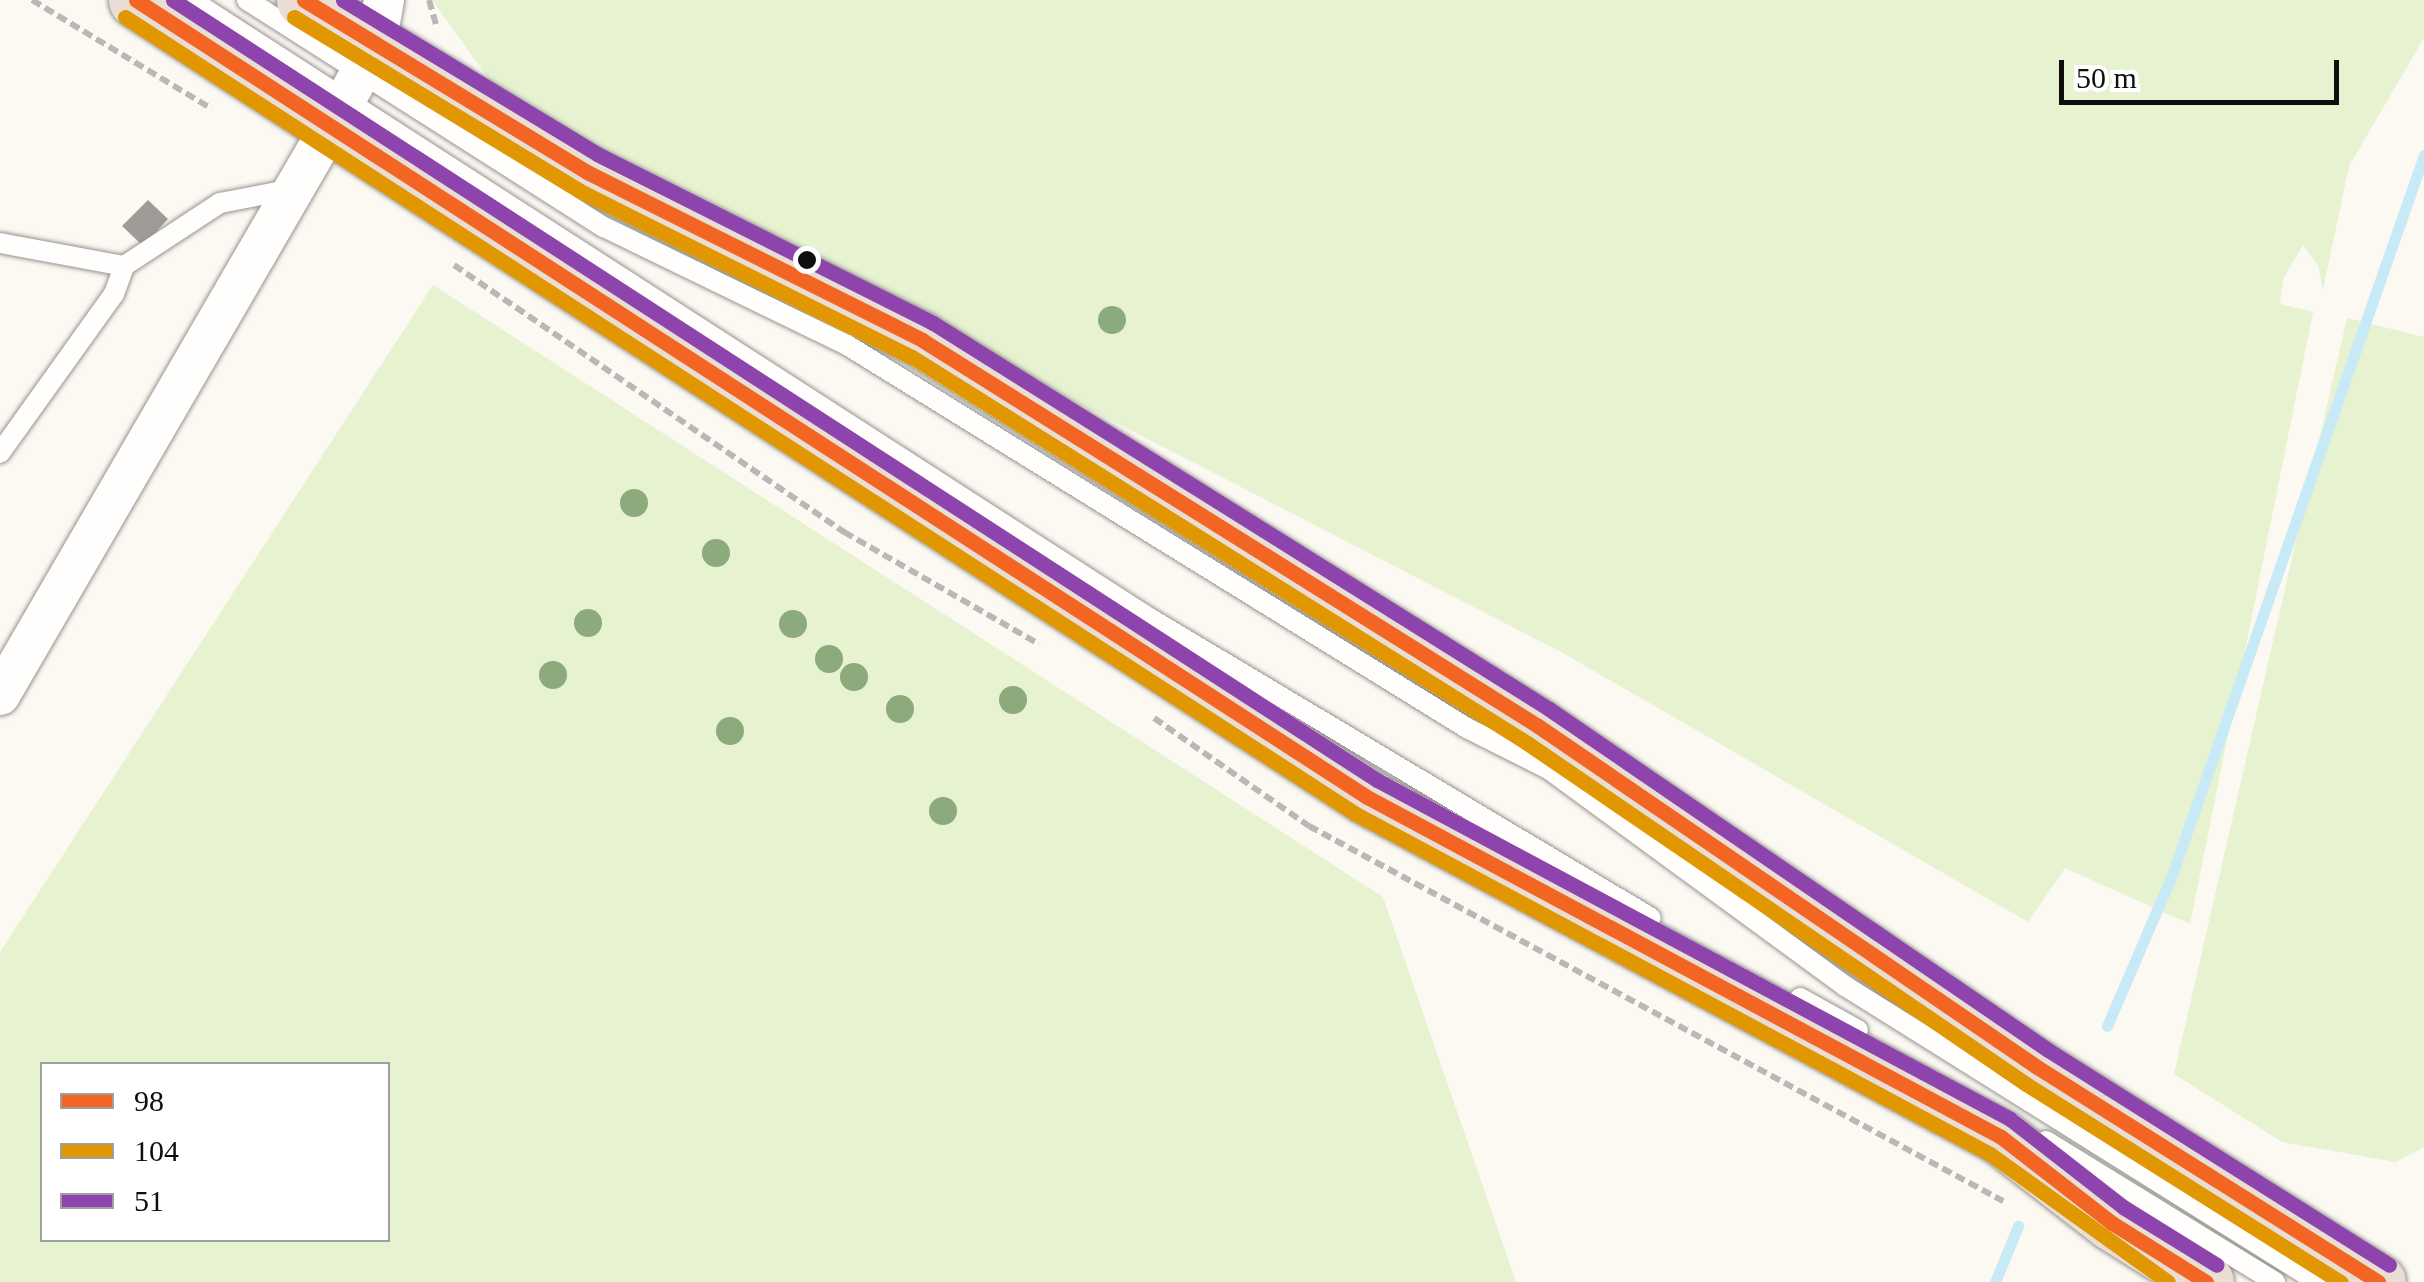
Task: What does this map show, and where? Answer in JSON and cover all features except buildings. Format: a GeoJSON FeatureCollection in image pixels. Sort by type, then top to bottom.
{"type":"FeatureCollection","features":[{"type":"Feature","properties":{"kind":"highway"},"geometry":{"type":"LineString","coordinates":[[136,0],[359,67],[587,172],[922,340],[1538,726],[2037,1067],[2378,1282]]}},
{"type":"Feature","properties":{"kind":"highway"},"geometry":{"type":"LineString","coordinates":[[304,0],[359,67],[836,458],[1367,797],[2001,1138],[2112,1223],[2206,1282]]}},
{"type":"Feature","properties":{"kind":"street"},"geometry":{"type":"LineString","coordinates":[[0,695],[296,188],[359,67]]}},
{"type":"Feature","properties":{"kind":"lane"},"geometry":{"type":"LineString","coordinates":[[191,0],[359,67],[1146,616],[1584,882],[1965,1091],[2274,1282]]}},
{"type":"Feature","properties":{"kind":"lane"},"geometry":{"type":"LineString","coordinates":[[246,0],[359,67],[604,227],[847,346],[1467,728],[1550,770],[1845,986],[2318,1282]]}},
{"type":"Feature","properties":{"kind":"lane"},"geometry":{"type":"LineString","coordinates":[[0,453],[114,294],[124,266],[220,203],[296,188]]}},
{"type":"Feature","properties":{"kind":"lane"},"geometry":{"type":"LineString","coordinates":[[0,242],[124,266]]}},
{"type":"Feature","properties":{"kind":"green space"},"geometry":{"type":"Polygon","coordinates":[[[432,0],[2424,0],[2424,38],[2349,166],[2323,290],[2318,265],[2303,245],[2283,279],[2280,304],[2313,312],[2190,924],[2065,868],[2028,922],[1563,653],[905,314],[532,139],[432,0]]]}},
{"type":"Feature","properties":{"kind":"green space"},"geometry":{"type":"Polygon","coordinates":[[[433,285],[1383,897],[1516,1282],[0,1282],[0,952],[433,285]]]}},
{"type":"Feature","properties":{"kind":"green space"},"geometry":{"type":"Polygon","coordinates":[[[2347,318],[2424,337],[2424,1147],[2396,1162],[2282,1142],[2174,1074],[2347,318]]]}},
{"type":"Feature","properties":{"kind":"waterway"},"geometry":{"type":"LineString","coordinates":[[2107,1026],[2172,875],[2424,155]]}},
{"type":"Feature","properties":{"kind":"waterway"},"geometry":{"type":"LineString","coordinates":[[1995,1282],[2018,1226]]}},
{"type":"Feature","properties":{"kind":"transit line","name":"98"},"geometry":{"type":"LineString","coordinates":[[136,0],[1367,797],[2001,1137],[2112,1223],[2206,1282]]}},
{"type":"Feature","properties":{"kind":"transit line","name":"51"},"geometry":{"type":"LineString","coordinates":[[173,0],[1377,780],[2010,1119],[2123,1207],[2217,1265]]}},
{"type":"Feature","properties":{"kind":"transit line","name":"98"},"geometry":{"type":"LineString","coordinates":[[304,0],[587,172],[922,340],[1538,726],[2037,1067],[2378,1282]]}},
{"type":"Feature","properties":{"kind":"transit line","name":"51"},"geometry":{"type":"LineString","coordinates":[[343,0],[597,154],[933,323],[1549,709],[2048,1050],[2389,1265]]}},
{"type":"Feature","properties":{"kind":"transit line","name":"104"},"geometry":{"type":"LineString","coordinates":[[125,17],[1356,814],[1990,1154],[2168,1282]]}},
{"type":"Feature","properties":{"kind":"transit line","name":"104"},"geometry":{"type":"LineString","coordinates":[[294,17],[578,190],[912,357],[1527,743],[2026,1084],[2341,1282]]}}]}
